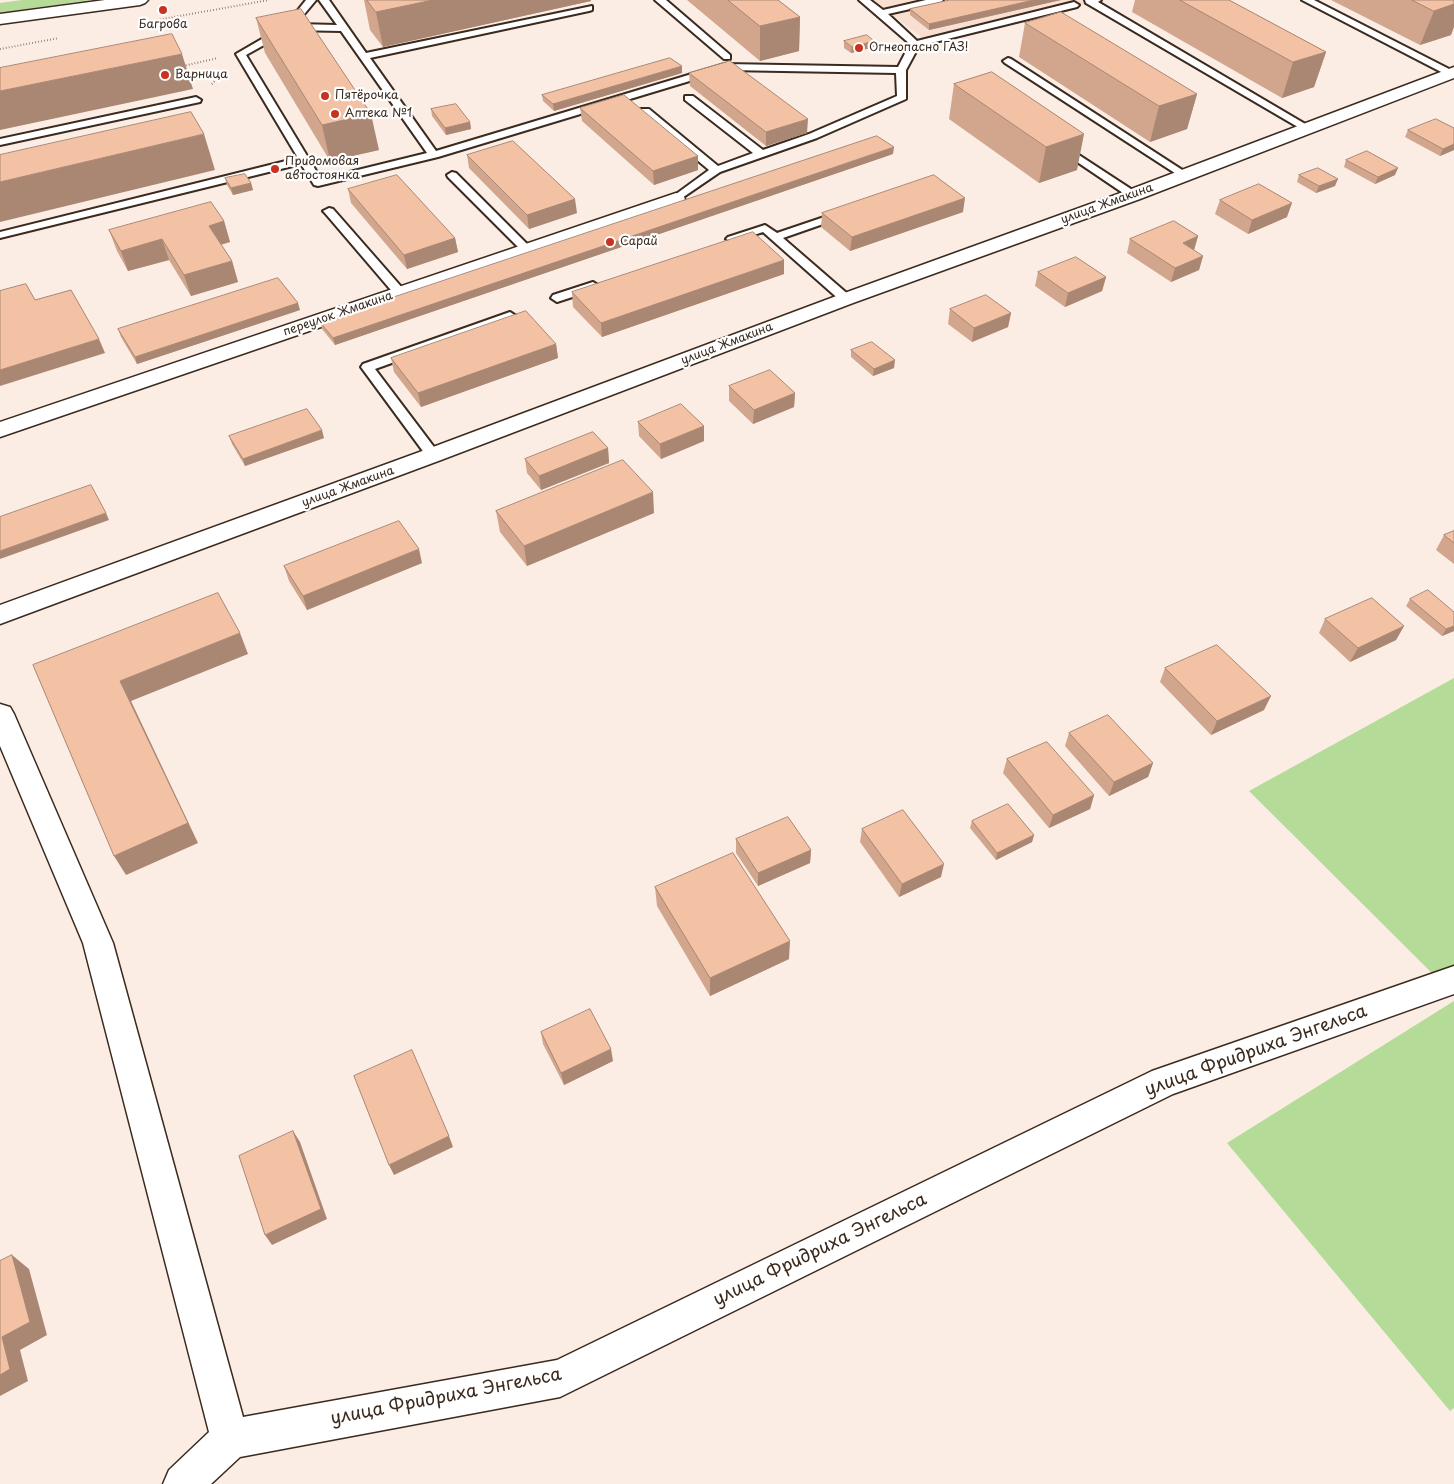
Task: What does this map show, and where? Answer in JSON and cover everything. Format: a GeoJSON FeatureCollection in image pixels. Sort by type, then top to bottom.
{"type":"FeatureCollection","features":[{"type":"Feature","properties":{"kind":"street"},"geometry":{"type":"LineString","coordinates":[[0,19],[140,0]]}},
{"type":"Feature","properties":{"kind":"street","name":"улица Жмакина"},"geometry":{"type":"LineString","coordinates":[[0,615],[433,455],[846,299],[1133,195],[1452,73]]}},
{"type":"Feature","properties":{"kind":"street","name":"переулок Жмакина"},"geometry":{"type":"LineString","coordinates":[[0,430],[676,199]]}},
{"type":"Feature","properties":{"kind":"street"},"geometry":{"type":"LineString","coordinates":[[0,714],[98,943],[230,1439],[182,1484]]}},
{"type":"Feature","properties":{"kind":"street","name":"улица Фридриха Энгельса"},"geometry":{"type":"LineString","coordinates":[[230,1439],[560,1378],[1164,1082],[1454,980]]}},
{"type":"Feature","properties":{"kind":"lane"},"geometry":{"type":"LineString","coordinates":[[310,0],[289,27],[241,54],[318,183],[434,155],[725,67],[902,70]]}},
{"type":"Feature","properties":{"kind":"lane"},"geometry":{"type":"LineString","coordinates":[[324,0],[434,155]]}},
{"type":"Feature","properties":{"kind":"lane"},"geometry":{"type":"LineString","coordinates":[[660,0],[727,57]]}},
{"type":"Feature","properties":{"kind":"lane"},"geometry":{"type":"LineString","coordinates":[[864,0],[882,13],[915,44]]}},
{"type":"Feature","properties":{"kind":"lane"},"geometry":{"type":"LineString","coordinates":[[882,13],[938,0]]}},
{"type":"Feature","properties":{"kind":"lane"},"geometry":{"type":"LineString","coordinates":[[1096,0],[1089,2],[1307,128]]}},
{"type":"Feature","properties":{"kind":"lane"},"geometry":{"type":"LineString","coordinates":[[1307,0],[1452,73]]}},
{"type":"Feature","properties":{"kind":"lane"},"geometry":{"type":"LineString","coordinates":[[676,199],[716,170],[813,136],[902,97],[902,70],[915,44],[1074,5]]}},
{"type":"Feature","properties":{"kind":"lane"},"geometry":{"type":"LineString","coordinates":[[364,56],[589,8]]}},
{"type":"Feature","properties":{"kind":"lane"},"geometry":{"type":"LineString","coordinates":[[289,27],[344,28]]}},
{"type":"Feature","properties":{"kind":"lane"},"geometry":{"type":"LineString","coordinates":[[1008,61],[1185,175]]}},
{"type":"Feature","properties":{"kind":"lane"},"geometry":{"type":"LineString","coordinates":[[690,98],[761,154]]}},
{"type":"Feature","properties":{"kind":"lane"},"geometry":{"type":"LineString","coordinates":[[0,142],[196,100]]}},
{"type":"Feature","properties":{"kind":"lane"},"geometry":{"type":"LineString","coordinates":[[645,110],[716,170]]}},
{"type":"Feature","properties":{"kind":"lane"},"geometry":{"type":"LineString","coordinates":[[1053,140],[1133,195]]}},
{"type":"Feature","properties":{"kind":"lane"},"geometry":{"type":"LineString","coordinates":[[0,236],[304,160]]}},
{"type":"Feature","properties":{"kind":"lane"},"geometry":{"type":"LineString","coordinates":[[452,175],[527,250]]}},
{"type":"Feature","properties":{"kind":"lane"},"geometry":{"type":"LineString","coordinates":[[328,211],[400,293]]}},
{"type":"Feature","properties":{"kind":"lane"},"geometry":{"type":"LineString","coordinates":[[776,237],[851,211]]}},
{"type":"Feature","properties":{"kind":"lane"},"geometry":{"type":"LineString","coordinates":[[718,244],[765,228],[846,299]]}},
{"type":"Feature","properties":{"kind":"lane"},"geometry":{"type":"LineString","coordinates":[[558,298],[605,282]]}},
{"type":"Feature","properties":{"kind":"lane"},"geometry":{"type":"LineString","coordinates":[[433,455],[367,367],[510,316]]}},
{"type":"Feature","properties":{"kind":"path"},"geometry":{"type":"LineString","coordinates":[[180,66],[241,54]]}},
{"type":"Feature","properties":{"kind":"path"},"geometry":{"type":"LineString","coordinates":[[196,100],[241,54]]}},
{"type":"Feature","properties":{"kind":"shaded area"},"geometry":{"type":"Polygon","coordinates":[[[874,0],[1104,0],[926,41],[874,0]]]}},
{"type":"Feature","properties":{"kind":"green space"},"geometry":{"type":"Polygon","coordinates":[[[22,0],[91,0],[0,13],[0,3],[22,0]]]}},
{"type":"Feature","properties":{"kind":"green space"},"geometry":{"type":"Polygon","coordinates":[[[1454,678],[1454,995],[1249,791],[1454,678]]]}},
{"type":"Feature","properties":{"kind":"green space"},"geometry":{"type":"Polygon","coordinates":[[[1454,1001],[1454,1408],[1450,1411],[1227,1143],[1454,1001]]]}},
{"type":"Feature","properties":{"kind":"building"},"geometry":{"type":"Polygon","coordinates":[[[367,0],[433,0],[376,12],[367,0]]]}},
{"type":"Feature","properties":{"kind":"building"},"geometry":{"type":"Polygon","coordinates":[[[728,0],[778,0],[800,17],[760,26],[728,0]]]}},
{"type":"Feature","properties":{"kind":"building"},"geometry":{"type":"Polygon","coordinates":[[[950,0],[1034,0],[929,24],[910,9],[950,0]]]}},
{"type":"Feature","properties":{"kind":"building"},"geometry":{"type":"Polygon","coordinates":[[[1180,0],[1229,0],[1326,52],[1293,62],[1180,0]]]}},
{"type":"Feature","properties":{"kind":"building"},"geometry":{"type":"Polygon","coordinates":[[[1412,0],[1454,0],[1454,4],[1434,11],[1412,0]]]}},
{"type":"Feature","properties":{"kind":"building"},"geometry":{"type":"Polygon","coordinates":[[[301,9],[371,114],[322,125],[256,18],[301,9]]]}},
{"type":"Feature","properties":{"kind":"building"},"geometry":{"type":"Polygon","coordinates":[[[1061,12],[1197,94],[1159,106],[1025,23],[1061,12]]]}},
{"type":"Feature","properties":{"kind":"building"},"geometry":{"type":"Polygon","coordinates":[[[172,34],[182,54],[0,91],[0,68],[172,34]]]}},
{"type":"Feature","properties":{"kind":"building"},"geometry":{"type":"Polygon","coordinates":[[[867,35],[874,41],[852,47],[844,41],[867,35]]]}},
{"type":"Feature","properties":{"kind":"building"},"geometry":{"type":"Polygon","coordinates":[[[670,58],[682,66],[553,104],[542,95],[670,58]]]}},
{"type":"Feature","properties":{"kind":"building"},"geometry":{"type":"Polygon","coordinates":[[[730,61],[808,119],[766,132],[689,73],[730,61]]]}},
{"type":"Feature","properties":{"kind":"building"},"geometry":{"type":"Polygon","coordinates":[[[992,72],[1084,134],[1046,147],[954,84],[992,72]]]}},
{"type":"Feature","properties":{"kind":"building"},"geometry":{"type":"Polygon","coordinates":[[[624,95],[698,156],[653,171],[580,108],[624,95]]]}},
{"type":"Feature","properties":{"kind":"building"},"geometry":{"type":"Polygon","coordinates":[[[456,104],[470,122],[445,128],[431,109],[456,104]]]}},
{"type":"Feature","properties":{"kind":"building"},"geometry":{"type":"Polygon","coordinates":[[[191,112],[204,134],[0,182],[0,155],[191,112]]]}},
{"type":"Feature","properties":{"kind":"building"},"geometry":{"type":"Polygon","coordinates":[[[1436,119],[1454,128],[1454,144],[1443,149],[1408,130],[1436,119]]]}},
{"type":"Feature","properties":{"kind":"building","name":"Сарай"},"geometry":{"type":"Polygon","coordinates":[[[877,136],[894,147],[333,338],[320,322],[877,136]]]}},
{"type":"Feature","properties":{"kind":"building"},"geometry":{"type":"Polygon","coordinates":[[[513,141],[575,199],[527,215],[467,155],[513,141]]]}},
{"type":"Feature","properties":{"kind":"building"},"geometry":{"type":"Polygon","coordinates":[[[1367,151],[1398,168],[1378,177],[1346,160],[1367,151]]]}},
{"type":"Feature","properties":{"kind":"building"},"geometry":{"type":"Polygon","coordinates":[[[1318,168],[1338,179],[1319,186],[1299,175],[1318,168]]]}},
{"type":"Feature","properties":{"kind":"building"},"geometry":{"type":"Polygon","coordinates":[[[245,174],[251,183],[231,188],[225,178],[245,174]]]}},
{"type":"Feature","properties":{"kind":"building"},"geometry":{"type":"Polygon","coordinates":[[[397,175],[455,238],[404,255],[348,189],[397,175]]]}},
{"type":"Feature","properties":{"kind":"building"},"geometry":{"type":"Polygon","coordinates":[[[934,175],[965,198],[852,237],[822,213],[934,175]]]}},
{"type":"Feature","properties":{"kind":"building"},"geometry":{"type":"Polygon","coordinates":[[[1259,184],[1292,203],[1252,220],[1220,200],[1259,184]]]}},
{"type":"Feature","properties":{"kind":"building"},"geometry":{"type":"Polygon","coordinates":[[[211,202],[224,221],[209,226],[232,261],[184,275],[162,239],[121,251],[109,230],[211,202]]]}},
{"type":"Feature","properties":{"kind":"building"},"geometry":{"type":"Polygon","coordinates":[[[1174,221],[1198,236],[1183,243],[1203,256],[1175,268],[1130,239],[1174,221]]]}},
{"type":"Feature","properties":{"kind":"building"},"geometry":{"type":"Polygon","coordinates":[[[753,232],[784,260],[601,323],[572,292],[753,232]]]}},
{"type":"Feature","properties":{"kind":"building"},"geometry":{"type":"Polygon","coordinates":[[[1076,257],[1106,277],[1068,293],[1038,272],[1076,257]]]}},
{"type":"Feature","properties":{"kind":"building"},"geometry":{"type":"Polygon","coordinates":[[[278,278],[298,303],[135,357],[118,329],[278,278]]]}},
{"type":"Feature","properties":{"kind":"building"},"geometry":{"type":"Polygon","coordinates":[[[26,284],[35,300],[71,290],[99,339],[0,370],[0,291],[26,284]]]}},
{"type":"Feature","properties":{"kind":"building"},"geometry":{"type":"Polygon","coordinates":[[[986,295],[1011,313],[974,328],[950,309],[986,295]]]}},
{"type":"Feature","properties":{"kind":"building"},"geometry":{"type":"Polygon","coordinates":[[[526,311],[556,344],[418,393],[391,358],[526,311]]]}},
{"type":"Feature","properties":{"kind":"building"},"geometry":{"type":"Polygon","coordinates":[[[872,342],[895,360],[874,369],[851,350],[872,342]]]}},
{"type":"Feature","properties":{"kind":"building"},"geometry":{"type":"Polygon","coordinates":[[[770,370],[795,393],[754,410],[729,386],[770,370]]]}},
{"type":"Feature","properties":{"kind":"building"},"geometry":{"type":"Polygon","coordinates":[[[681,404],[704,426],[660,444],[638,422],[681,404]]]}},
{"type":"Feature","properties":{"kind":"building"},"geometry":{"type":"Polygon","coordinates":[[[307,409],[322,430],[243,459],[229,436],[307,409]]]}},
{"type":"Feature","properties":{"kind":"building"},"geometry":{"type":"Polygon","coordinates":[[[593,432],[608,448],[539,476],[525,459],[593,432]]]}},
{"type":"Feature","properties":{"kind":"building"},"geometry":{"type":"Polygon","coordinates":[[[623,460],[653,492],[524,546],[496,511],[623,460]]]}},
{"type":"Feature","properties":{"kind":"building"},"geometry":{"type":"Polygon","coordinates":[[[91,485],[106,513],[0,551],[0,517],[91,485]]]}},
{"type":"Feature","properties":{"kind":"building"},"geometry":{"type":"Polygon","coordinates":[[[399,521],[419,549],[303,596],[284,566],[399,521]]]}},
{"type":"Feature","properties":{"kind":"building"},"geometry":{"type":"Polygon","coordinates":[[[1454,531],[1454,543],[1444,535],[1454,531]]]}},
{"type":"Feature","properties":{"kind":"building"},"geometry":{"type":"Polygon","coordinates":[[[1428,590],[1454,612],[1454,626],[1446,629],[1410,599],[1428,590]]]}},
{"type":"Feature","properties":{"kind":"building"},"geometry":{"type":"Polygon","coordinates":[[[218,593],[240,633],[120,681],[188,823],[114,856],[33,665],[218,593]]]}},
{"type":"Feature","properties":{"kind":"building"},"geometry":{"type":"Polygon","coordinates":[[[1372,598],[1404,626],[1358,648],[1325,619],[1372,598]]]}},
{"type":"Feature","properties":{"kind":"building"},"geometry":{"type":"Polygon","coordinates":[[[1217,645],[1271,696],[1217,721],[1165,668],[1217,645]]]}},
{"type":"Feature","properties":{"kind":"building"},"geometry":{"type":"Polygon","coordinates":[[[1108,715],[1153,763],[1114,782],[1069,733],[1108,715]]]}},
{"type":"Feature","properties":{"kind":"building"},"geometry":{"type":"Polygon","coordinates":[[[1047,742],[1094,795],[1053,815],[1007,759],[1047,742]]]}},
{"type":"Feature","properties":{"kind":"building"},"geometry":{"type":"Polygon","coordinates":[[[1008,804],[1034,835],[997,853],[972,821],[1008,804]]]}},
{"type":"Feature","properties":{"kind":"building"},"geometry":{"type":"Polygon","coordinates":[[[903,810],[944,864],[902,884],[862,829],[903,810]]]}},
{"type":"Feature","properties":{"kind":"building"},"geometry":{"type":"Polygon","coordinates":[[[788,817],[811,850],[758,873],[736,839],[788,817]]]}},
{"type":"Feature","properties":{"kind":"building"},"geometry":{"type":"Polygon","coordinates":[[[733,853],[790,941],[710,978],[655,887],[733,853]]]}},
{"type":"Feature","properties":{"kind":"building"},"geometry":{"type":"Polygon","coordinates":[[[590,1009],[611,1049],[561,1073],[541,1032],[590,1009]]]}},
{"type":"Feature","properties":{"kind":"building"},"geometry":{"type":"Polygon","coordinates":[[[412,1050],[449,1136],[389,1165],[354,1076],[412,1050]]]}},
{"type":"Feature","properties":{"kind":"building"},"geometry":{"type":"Polygon","coordinates":[[[293,1131],[321,1209],[265,1235],[239,1156],[293,1131]]]}},
{"type":"Feature","properties":{"kind":"building"},"geometry":{"type":"Polygon","coordinates":[[[12,1255],[30,1322],[2,1337],[10,1369],[0,1375],[0,1261],[12,1255]]]}},
{"type":"Feature","properties":{"kind":"place","name":"Багрова"},"geometry":{"type":"Point","coordinates":[163,10]}},
{"type":"Feature","properties":{"kind":"place","name":"Огнеопасно ГАЗ!"},"geometry":{"type":"Point","coordinates":[859,48]}},
{"type":"Feature","properties":{"kind":"place","name":"Варница"},"geometry":{"type":"Point","coordinates":[165,75]}},
{"type":"Feature","properties":{"kind":"place","name":"Пятёрочка"},"geometry":{"type":"Point","coordinates":[325,96]}},
{"type":"Feature","properties":{"kind":"place","name":"Аптека №1"},"geometry":{"type":"Point","coordinates":[335,114]}},
{"type":"Feature","properties":{"kind":"place","name":"Придомовая автостоянка"},"geometry":{"type":"Point","coordinates":[275,169]}},
{"type":"Feature","properties":{"kind":"place","name":"Сарай"},"geometry":{"type":"Point","coordinates":[610,242]}}]}
